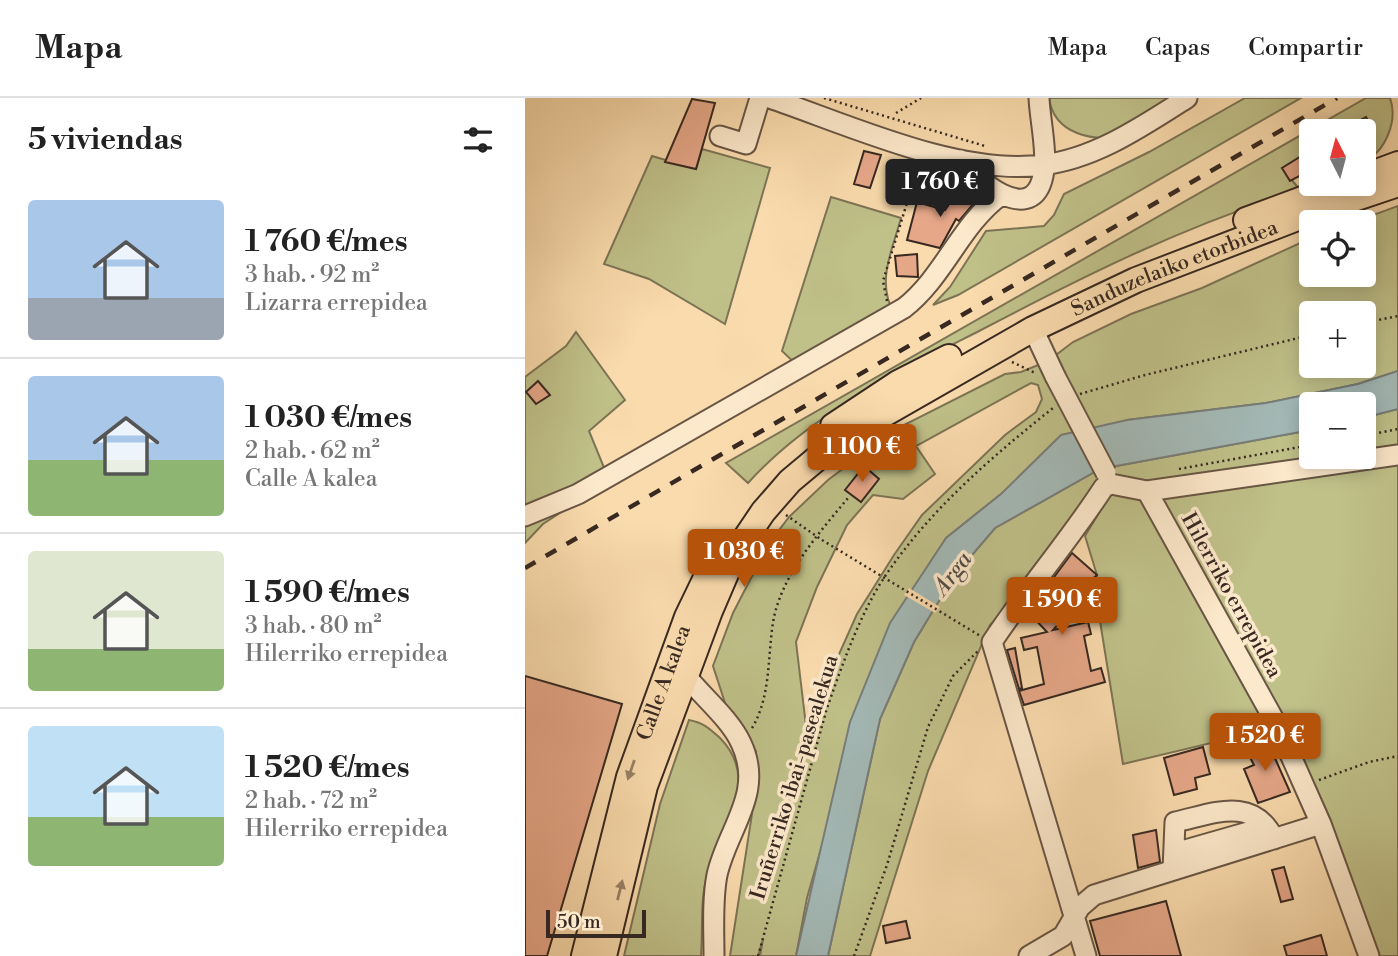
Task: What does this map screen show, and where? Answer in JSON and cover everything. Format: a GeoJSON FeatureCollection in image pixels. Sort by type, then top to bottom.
{"type":"FeatureCollection","features":[{"type":"Feature","properties":{"kind":"main road","name":"Sanduzelaiko etorbidea"},"geometry":{"type":"LineString","coordinates":[[1033,330],[1136,281],[1324,209],[1390,171]]}},
{"type":"Feature","properties":{"kind":"main road","name":"Sanduzelaiko etorbidea"},"geometry":{"type":"LineString","coordinates":[[1033,330],[1156,258],[1313,196]]}},
{"type":"Feature","properties":{"kind":"main road","name":"Calle A kalea"},"geometry":{"type":"LineString","coordinates":[[604,956],[646,786],[733,555],[790,481],[839,440],[1033,330]]}},
{"type":"Feature","properties":{"kind":"main road","name":"Calle A kalea"},"geometry":{"type":"LineString","coordinates":[[584,956],[629,777],[687,617],[722,544],[775,474],[844,417],[898,383],[1033,330]]}},
{"type":"Feature","properties":{"kind":"street"},"geometry":{"type":"LineString","coordinates":[[720,136],[746,144],[760,98]]}},
{"type":"Feature","properties":{"kind":"street"},"geometry":{"type":"LineString","coordinates":[[770,98],[923,150],[961,160],[1012,167],[1043,165],[1110,143],[1187,98]]}},
{"type":"Feature","properties":{"kind":"street"},"geometry":{"type":"LineString","coordinates":[[961,160],[972,175],[1001,195],[1021,198],[1032,194],[1042,180],[1039,98]]}},
{"type":"Feature","properties":{"kind":"street"},"geometry":{"type":"LineString","coordinates":[[525,516],[590,488],[894,313],[919,296],[970,225],[1001,195]]}},
{"type":"Feature","properties":{"kind":"street"},"geometry":{"type":"LineString","coordinates":[[1033,330],[1048,376],[1108,479],[1076,530],[987,639],[1086,956]]}},
{"type":"Feature","properties":{"kind":"street","name":"Hilerriko errepidea"},"geometry":{"type":"LineString","coordinates":[[1108,479],[1147,491],[1398,455]]}},
{"type":"Feature","properties":{"kind":"street","name":"Hilerriko errepidea"},"geometry":{"type":"LineString","coordinates":[[1147,491],[1278,727],[1321,824],[1369,956]]}},
{"type":"Feature","properties":{"kind":"street"},"geometry":{"type":"LineString","coordinates":[[687,677],[740,740],[750,765],[751,780],[745,805],[718,873],[715,956]]}},
{"type":"Feature","properties":{"kind":"street"},"geometry":{"type":"LineString","coordinates":[[1174,862],[1175,822],[1244,810],[1261,819],[1270,833]]}},
{"type":"Feature","properties":{"kind":"street"},"geometry":{"type":"LineString","coordinates":[[1029,956],[1063,936],[1080,907],[1094,895],[1174,862],[1270,833],[1321,824]]}},
{"type":"Feature","properties":{"kind":"path"},"geometry":{"type":"LineString","coordinates":[[824,98],[986,147]]}},
{"type":"Feature","properties":{"kind":"path"},"geometry":{"type":"LineString","coordinates":[[896,113],[922,98]]}},
{"type":"Feature","properties":{"kind":"path"},"geometry":{"type":"LineString","coordinates":[[894,313],[886,299],[883,281],[923,150]]}},
{"type":"Feature","properties":{"kind":"path"},"geometry":{"type":"LineString","coordinates":[[1376,320],[1398,316]]}},
{"type":"Feature","properties":{"kind":"path"},"geometry":{"type":"LineString","coordinates":[[1033,330],[1010,360],[1048,376]]}},
{"type":"Feature","properties":{"kind":"path"},"geometry":{"type":"LineString","coordinates":[[1078,396],[1145,375],[1299,338]]}},
{"type":"Feature","properties":{"kind":"path"},"geometry":{"type":"LineString","coordinates":[[1051,396],[1052,409]]}},
{"type":"Feature","properties":{"kind":"path","name":"Iruñerriko ibai-pasealekua"},"geometry":{"type":"LineString","coordinates":[[758,956],[827,708],[841,668],[880,584],[928,522],[982,467],[1052,409],[1061,405]]}},
{"type":"Feature","properties":{"kind":"path"},"geometry":{"type":"LineString","coordinates":[[1376,433],[1398,429]]}},
{"type":"Feature","properties":{"kind":"path"},"geometry":{"type":"LineString","coordinates":[[1177,470],[1299,447]]}},
{"type":"Feature","properties":{"kind":"path"},"geometry":{"type":"LineString","coordinates":[[740,740],[758,717],[767,677],[774,616],[787,581],[848,498]]}},
{"type":"Feature","properties":{"kind":"path"},"geometry":{"type":"LineString","coordinates":[[786,515],[817,537],[987,639],[953,676],[928,727],[887,866],[854,956]]}},
{"type":"Feature","properties":{"kind":"path"},"geometry":{"type":"LineString","coordinates":[[1307,791],[1315,782],[1369,762],[1398,756]]}},
{"type":"Feature","properties":{"kind":"green space"},"geometry":{"type":"Polygon","coordinates":[[[1049,98],[1187,98],[1133,132],[1101,138],[1067,128],[1052,110],[1049,98]]]}},
{"type":"Feature","properties":{"kind":"green space"},"geometry":{"type":"Polygon","coordinates":[[[1245,98],[1301,98],[958,295],[933,305],[950,287],[986,231],[1044,226],[1054,215],[1064,194],[1149,152],[1245,98]]]}},
{"type":"Feature","properties":{"kind":"green space"},"geometry":{"type":"Polygon","coordinates":[[[1366,98],[1390,98],[1391,125],[1384,143],[1376,153],[1376,119],[1329,119],[1366,98]]]}},
{"type":"Feature","properties":{"kind":"green space"},"geometry":{"type":"Polygon","coordinates":[[[1299,136],[1299,157],[1282,168],[1299,190],[1217,219],[1137,252],[919,362],[827,415],[772,458],[748,483],[726,463],[1299,136]]]}},
{"type":"Feature","properties":{"kind":"green space"},"geometry":{"type":"Polygon","coordinates":[[[702,149],[770,168],[725,324],[649,279],[604,264],[652,156],[696,169],[702,149]]]}},
{"type":"Feature","properties":{"kind":"green space"},"geometry":{"type":"Polygon","coordinates":[[[831,197],[901,218],[886,278],[886,290],[894,313],[800,368],[782,351],[831,197]]]}},
{"type":"Feature","properties":{"kind":"green space"},"geometry":{"type":"Polygon","coordinates":[[[1398,206],[1398,371],[1358,384],[1319,392],[1299,392],[1299,396],[1266,403],[1127,420],[1001,494],[946,538],[826,831],[807,898],[796,956],[760,956],[763,939],[758,956],[730,956],[752,814],[756,751],[723,708],[725,703],[713,666],[733,613],[768,545],[789,517],[828,480],[894,430],[1005,374],[1021,372],[1048,361],[1073,342],[1131,314],[1202,288],[1299,244],[1299,287],[1376,287],[1376,214],[1398,206]],[[1031,383],[916,446],[935,474],[903,499],[873,495],[847,525],[817,587],[796,642],[807,734],[811,737],[831,672],[857,614],[894,555],[922,515],[1005,435],[1036,412],[1042,399],[1038,385],[1031,383]]]}},
{"type":"Feature","properties":{"kind":"green space"},"geometry":{"type":"Polygon","coordinates":[[[576,332],[625,400],[589,431],[605,470],[566,509],[543,524],[525,543],[525,377],[566,346],[576,332]]]}},
{"type":"Feature","properties":{"kind":"green space"},"geometry":{"type":"Polygon","coordinates":[[[1398,409],[1398,956],[1369,956],[1278,727],[1123,764],[1095,590],[1097,575],[1085,536],[1108,498],[990,625],[928,771],[870,956],[828,956],[880,719],[914,642],[954,576],[995,528],[1100,469],[1299,432],[1299,469],[1376,469],[1376,415],[1398,409]]]}},
{"type":"Feature","properties":{"kind":"green space"},"geometry":{"type":"Polygon","coordinates":[[[689,720],[706,726],[720,738],[732,755],[738,772],[735,806],[713,858],[705,885],[701,956],[624,956],[660,804],[689,720]]]}},
{"type":"Feature","properties":{"kind":"water"},"geometry":{"type":"Polygon","coordinates":[[[1398,371],[1398,409],[1376,415],[1376,392],[1319,392],[1358,384],[1398,371]]]}},
{"type":"Feature","properties":{"kind":"water","name":"Arga"},"geometry":{"type":"Polygon","coordinates":[[[1299,396],[1299,432],[1100,469],[995,528],[954,576],[914,642],[880,719],[828,956],[796,956],[850,722],[890,623],[946,538],[1001,494],[1061,435],[1127,420],[1266,403],[1299,396]]]}},
{"type":"Feature","properties":{"kind":"pier"},"geometry":{"type":"Polygon","coordinates":[[[909,588],[940,607],[935,613],[904,595],[909,588]]]}},
{"type":"Feature","properties":{"kind":"building"},"geometry":{"type":"Polygon","coordinates":[[[692,99],[715,103],[696,169],[665,162],[692,99]]]}},
{"type":"Feature","properties":{"kind":"building"},"geometry":{"type":"Polygon","coordinates":[[[864,151],[881,155],[870,188],[854,184],[864,151]]]}},
{"type":"Feature","properties":{"kind":"building"},"geometry":{"type":"Polygon","coordinates":[[[1299,157],[1299,176],[1290,181],[1282,168],[1299,157]]]}},
{"type":"Feature","properties":{"kind":"building"},"geometry":{"type":"Polygon","coordinates":[[[962,185],[981,195],[959,221],[956,219],[940,248],[907,240],[917,202],[945,210],[962,185]]]}},
{"type":"Feature","properties":{"kind":"building"},"geometry":{"type":"Polygon","coordinates":[[[917,254],[918,277],[897,276],[895,256],[917,254]]]}},
{"type":"Feature","properties":{"kind":"building"},"geometry":{"type":"Polygon","coordinates":[[[538,381],[550,395],[536,404],[526,392],[538,381]]]}},
{"type":"Feature","properties":{"kind":"building"},"geometry":{"type":"Polygon","coordinates":[[[864,466],[879,479],[861,502],[845,490],[864,466]]]}},
{"type":"Feature","properties":{"kind":"building"},"geometry":{"type":"Polygon","coordinates":[[[1072,553],[1097,575],[1075,595],[1080,600],[1053,630],[1088,622],[1091,634],[1084,636],[1091,671],[1101,668],[1105,682],[1024,705],[1019,691],[1044,684],[1037,647],[1024,650],[1021,638],[1047,632],[1028,612],[1072,553]]]}},
{"type":"Feature","properties":{"kind":"building"},"geometry":{"type":"Polygon","coordinates":[[[1015,648],[1022,688],[1019,689],[1007,650],[1015,648]]]}},
{"type":"Feature","properties":{"kind":"building"},"geometry":{"type":"Polygon","coordinates":[[[525,676],[622,704],[547,956],[525,956],[525,676]]]}},
{"type":"Feature","properties":{"kind":"building"},"geometry":{"type":"Polygon","coordinates":[[[1266,738],[1290,792],[1258,803],[1244,769],[1254,765],[1245,748],[1266,738]]]}},
{"type":"Feature","properties":{"kind":"building"},"geometry":{"type":"Polygon","coordinates":[[[1203,747],[1210,774],[1195,778],[1197,789],[1174,795],[1164,758],[1203,747]]]}},
{"type":"Feature","properties":{"kind":"building"},"geometry":{"type":"Polygon","coordinates":[[[1156,830],[1160,862],[1138,868],[1133,835],[1156,830]]]}},
{"type":"Feature","properties":{"kind":"building"},"geometry":{"type":"Polygon","coordinates":[[[1284,867],[1293,899],[1281,902],[1272,870],[1284,867]]]}},
{"type":"Feature","properties":{"kind":"building"},"geometry":{"type":"Polygon","coordinates":[[[1166,901],[1181,956],[1100,956],[1090,921],[1166,901]]]}},
{"type":"Feature","properties":{"kind":"building"},"geometry":{"type":"Polygon","coordinates":[[[906,921],[910,938],[886,943],[883,926],[906,921]]]}},
{"type":"Feature","properties":{"kind":"building"},"geometry":{"type":"Polygon","coordinates":[[[1321,935],[1327,956],[1287,956],[1284,946],[1321,935]]]}},
{"type":"Feature","properties":{"kind":"railway"},"geometry":{"type":"LineString","coordinates":[[525,568],[1337,98]]}}]}
